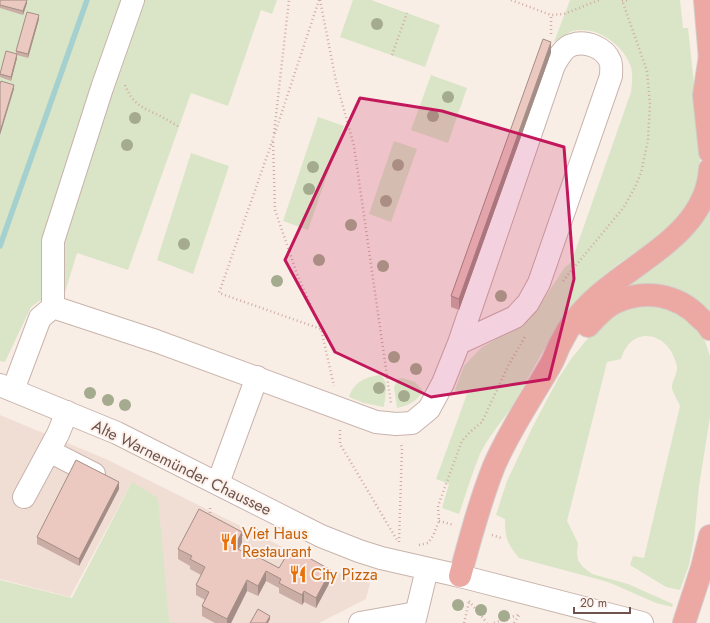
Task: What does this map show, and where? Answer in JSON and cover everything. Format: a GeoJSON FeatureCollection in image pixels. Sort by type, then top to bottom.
{"type":"FeatureCollection","features":[{"type":"Feature","properties":{"kind":"highway"},"geometry":{"type":"LineString","coordinates":[[705,2],[710,58],[704,95],[710,152]]}},
{"type":"Feature","properties":{"kind":"highway"},"geometry":{"type":"LineString","coordinates":[[460,576],[475,523],[494,466],[508,438],[551,364],[562,340],[588,305],[614,281],[674,238],[690,220],[699,207],[705,193],[710,169]]}},
{"type":"Feature","properties":{"kind":"highway"},"geometry":{"type":"LineString","coordinates":[[551,364],[570,348],[596,316],[614,303],[631,296],[652,295],[673,298],[689,307],[710,329]]}},
{"type":"Feature","properties":{"kind":"highway"},"geometry":{"type":"LineString","coordinates":[[684,623],[702,568],[710,536]]}},
{"type":"Feature","properties":{"kind":"street"},"geometry":{"type":"LineString","coordinates":[[6,387],[30,342],[40,318],[53,307],[53,241],[102,88],[133,0]]}},
{"type":"Feature","properties":{"kind":"street"},"geometry":{"type":"LineString","coordinates":[[53,307],[256,377],[376,422],[396,424],[412,423],[429,409],[443,383],[459,343],[554,65],[561,54],[572,45],[586,43],[602,50],[610,60],[611,76],[539,283],[528,302],[515,317],[459,343]]}},
{"type":"Feature","properties":{"kind":"street"},"geometry":{"type":"LineString","coordinates":[[218,484],[256,377]]}},
{"type":"Feature","properties":{"kind":"street","name":"Alte Warnemünder Chaussee"},"geometry":{"type":"LineString","coordinates":[[6,387],[117,433],[321,536],[381,558],[460,576],[582,616],[642,623]]}},
{"type":"Feature","properties":{"kind":"street"},"geometry":{"type":"LineString","coordinates":[[24,497],[58,434],[67,412]]}},
{"type":"Feature","properties":{"kind":"street"},"geometry":{"type":"LineString","coordinates":[[49,451],[94,474]]}},
{"type":"Feature","properties":{"kind":"street"},"geometry":{"type":"LineString","coordinates":[[360,623],[415,618],[427,569]]}},
{"type":"Feature","properties":{"kind":"path"},"geometry":{"type":"LineString","coordinates":[[289,0],[273,139],[275,210],[297,274],[321,329],[339,408],[340,444],[399,544]]}},
{"type":"Feature","properties":{"kind":"path"},"geometry":{"type":"LineString","coordinates":[[320,0],[219,293],[321,329]]}},
{"type":"Feature","properties":{"kind":"path"},"geometry":{"type":"LineString","coordinates":[[320,0],[336,81],[354,146],[389,382],[390,400],[402,448],[399,544]]}},
{"type":"Feature","properties":{"kind":"path"},"geometry":{"type":"LineString","coordinates":[[511,0],[551,15],[564,14],[599,0]]}},
{"type":"Feature","properties":{"kind":"path"},"geometry":{"type":"LineString","coordinates":[[622,1],[628,0]]}},
{"type":"Feature","properties":{"kind":"path"},"geometry":{"type":"LineString","coordinates":[[392,55],[407,13]]}},
{"type":"Feature","properties":{"kind":"path"},"geometry":{"type":"LineString","coordinates":[[115,53],[128,93],[135,103],[179,128]]}},
{"type":"Feature","properties":{"kind":"path"},"geometry":{"type":"LineString","coordinates":[[210,505],[210,519]]}},
{"type":"Feature","properties":{"kind":"path"},"geometry":{"type":"LineString","coordinates":[[412,545],[419,546],[428,543],[433,536],[439,521]]}},
{"type":"Feature","properties":{"kind":"path"},"geometry":{"type":"LineString","coordinates":[[233,535],[239,536],[259,530]]}},
{"type":"Feature","properties":{"kind":"path"},"geometry":{"type":"LineString","coordinates":[[399,544],[406,544]]}},
{"type":"Feature","properties":{"kind":"path"},"geometry":{"type":"LineString","coordinates":[[464,623],[469,601],[488,623]]}},
{"type":"Feature","properties":{"kind":"path"},"geometry":{"type":"LineString","coordinates":[[494,623],[520,614],[514,623]]}},
{"type":"Feature","properties":{"kind":"highlighted area"},"geometry":{"type":"Polygon","coordinates":[[[360,98],[442,111],[564,147],[574,279],[549,379],[431,397],[335,352],[285,260],[360,98]]]}},
{"type":"Feature","properties":{"kind":"shaded area"},"geometry":{"type":"Polygon","coordinates":[[[0,415],[106,459],[311,561],[348,577],[370,583],[366,599],[319,623],[172,623],[169,621],[132,482],[70,597],[0,579],[0,415]]]}},
{"type":"Feature","properties":{"kind":"green space"},"geometry":{"type":"Polygon","coordinates":[[[0,0],[277,0],[272,14],[261,10],[228,106],[191,93],[128,270],[77,253],[64,296],[39,301],[31,307],[5,362],[0,361],[0,0]]]}},
{"type":"Feature","properties":{"kind":"green space"},"geometry":{"type":"Polygon","coordinates":[[[353,0],[371,0],[440,25],[425,67],[340,37],[353,0]]]}},
{"type":"Feature","properties":{"kind":"green space"},"geometry":{"type":"Polygon","coordinates":[[[570,0],[680,0],[683,28],[688,28],[700,140],[698,179],[694,191],[686,206],[677,218],[654,239],[614,267],[584,293],[561,323],[511,408],[483,448],[474,469],[459,514],[442,508],[449,484],[436,479],[467,394],[455,390],[464,366],[481,348],[522,324],[540,305],[565,267],[571,263],[631,92],[631,67],[624,53],[612,41],[598,33],[578,30],[567,33],[554,42],[570,0]]]}},
{"type":"Feature","properties":{"kind":"green space"},"geometry":{"type":"Polygon","coordinates":[[[431,75],[467,88],[448,143],[411,130],[431,75]]]}},
{"type":"Feature","properties":{"kind":"green space"},"geometry":{"type":"Polygon","coordinates":[[[318,117],[344,126],[308,230],[283,221],[318,117]]]}},
{"type":"Feature","properties":{"kind":"green space"},"geometry":{"type":"Polygon","coordinates":[[[394,141],[417,149],[391,222],[369,214],[394,141]]]}},
{"type":"Feature","properties":{"kind":"green space"},"geometry":{"type":"Polygon","coordinates":[[[191,153],[229,166],[193,274],[157,260],[191,153]]]}},
{"type":"Feature","properties":{"kind":"green space"},"geometry":{"type":"Polygon","coordinates":[[[710,205],[710,316],[690,295],[668,286],[643,285],[615,289],[710,205]]]}},
{"type":"Feature","properties":{"kind":"green space"},"geometry":{"type":"Polygon","coordinates":[[[644,305],[660,306],[675,310],[698,329],[705,341],[710,356],[710,417],[699,486],[694,539],[689,565],[680,590],[666,587],[630,565],[633,556],[644,558],[680,406],[672,389],[672,384],[677,371],[676,362],[673,354],[660,340],[649,336],[637,338],[627,347],[621,359],[607,362],[567,521],[578,543],[578,560],[583,567],[592,574],[628,584],[673,604],[672,607],[656,603],[608,582],[519,558],[512,549],[508,540],[505,519],[496,515],[507,481],[533,426],[558,379],[571,359],[593,332],[616,312],[644,305]]]}},
{"type":"Feature","properties":{"kind":"green space"},"geometry":{"type":"Polygon","coordinates":[[[380,375],[385,381],[386,385],[384,407],[364,403],[349,397],[357,384],[361,381],[380,375]]]}},
{"type":"Feature","properties":{"kind":"green space"},"geometry":{"type":"Polygon","coordinates":[[[402,378],[415,382],[423,391],[418,398],[412,402],[397,408],[394,387],[398,379],[402,378]]]}},
{"type":"Feature","properties":{"kind":"green space"},"geometry":{"type":"Polygon","coordinates":[[[132,482],[158,498],[169,621],[172,623],[0,623],[0,580],[72,598],[132,482]]]}},
{"type":"Feature","properties":{"kind":"building"},"geometry":{"type":"Polygon","coordinates":[[[0,0],[27,0],[23,11],[0,5],[0,0]]]}},
{"type":"Feature","properties":{"kind":"building"},"geometry":{"type":"Polygon","coordinates":[[[27,12],[39,15],[28,54],[16,51],[27,12]]]}},
{"type":"Feature","properties":{"kind":"building"},"geometry":{"type":"Polygon","coordinates":[[[543,39],[551,42],[459,299],[451,296],[543,39]]]}},
{"type":"Feature","properties":{"kind":"building"},"geometry":{"type":"Polygon","coordinates":[[[6,51],[17,54],[11,77],[0,74],[6,51]]]}},
{"type":"Feature","properties":{"kind":"building"},"geometry":{"type":"Polygon","coordinates":[[[1,81],[14,85],[0,132],[0,84],[1,81]]]}},
{"type":"Feature","properties":{"kind":"building"},"geometry":{"type":"Polygon","coordinates":[[[76,460],[119,482],[79,559],[37,537],[76,460]]]}},
{"type":"Feature","properties":{"kind":"building"},"geometry":{"type":"Polygon","coordinates":[[[199,509],[242,532],[234,547],[257,559],[258,557],[279,568],[291,548],[331,570],[316,598],[304,591],[302,595],[279,583],[281,579],[266,571],[258,586],[247,580],[227,619],[202,606],[209,592],[196,585],[205,567],[190,559],[192,556],[178,549],[199,509]]]}},
{"type":"Feature","properties":{"kind":"building"},"geometry":{"type":"Polygon","coordinates":[[[258,609],[270,616],[266,623],[250,623],[258,609]]]}},
{"type":"Feature","properties":{"kind":"waterway"},"geometry":{"type":"LineString","coordinates":[[0,246],[87,0]]}},
{"type":"Feature","properties":{"kind":"place","name":"Viet Haus Restaurant"},"geometry":{"type":"Point","coordinates":[229,542]}},
{"type":"Feature","properties":{"kind":"place","name":"City Pizza"},"geometry":{"type":"Point","coordinates":[298,574]}}]}
